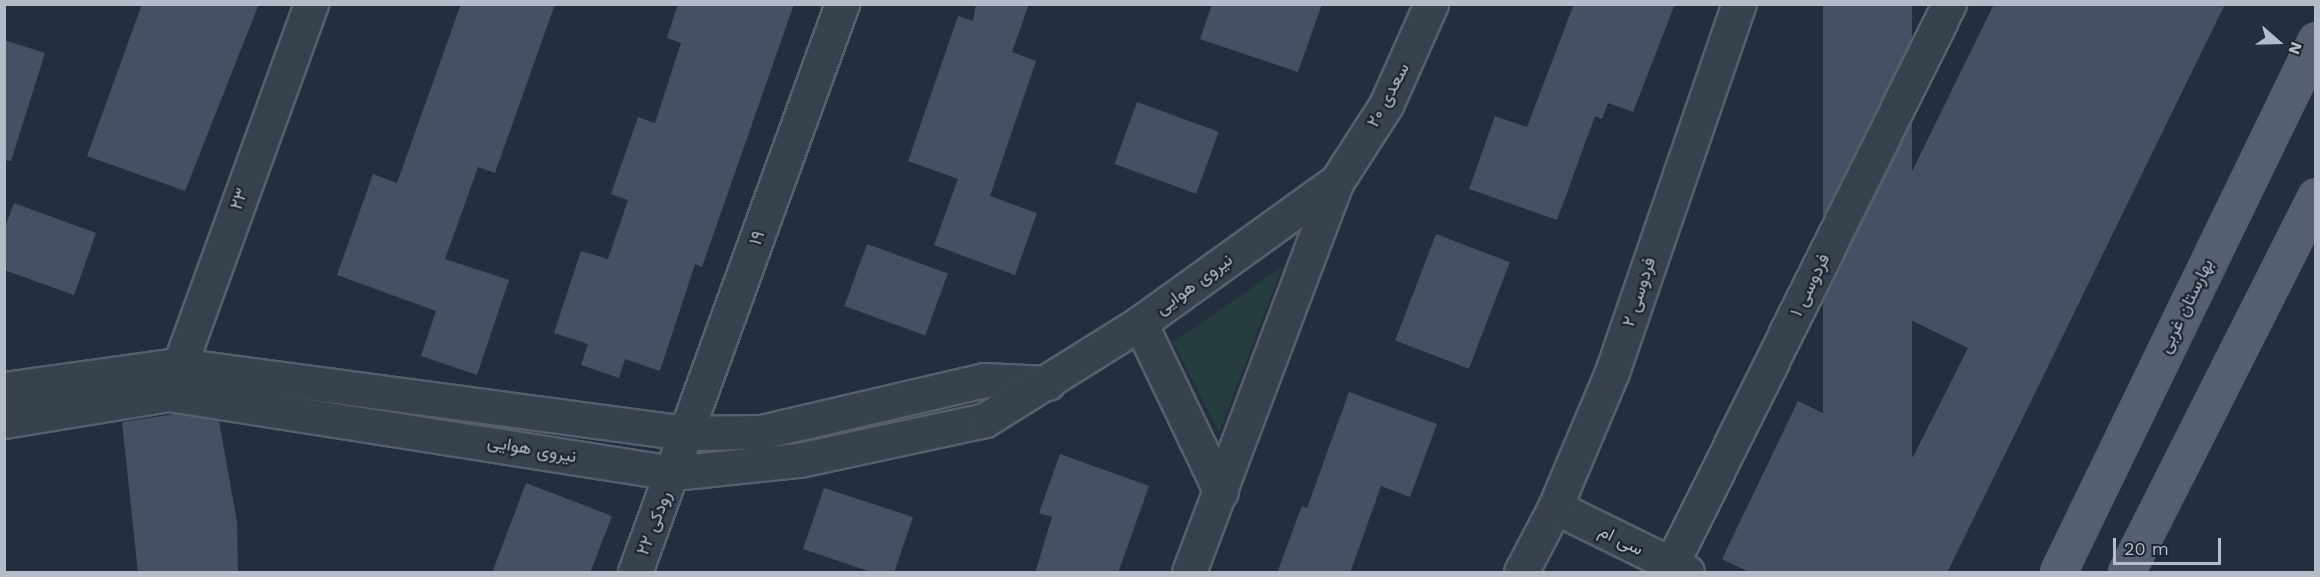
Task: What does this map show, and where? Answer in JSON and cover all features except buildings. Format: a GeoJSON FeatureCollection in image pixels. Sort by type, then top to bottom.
{"type":"FeatureCollection","features":[{"type":"Feature","properties":{"kind":"main road","name":"بهارستان غربی"},"geometry":{"type":"LineString","coordinates":[[2058,573],[2316,40]]}},
{"type":"Feature","properties":{"kind":"main road"},"geometry":{"type":"LineString","coordinates":[[2126,573],[2315,200]]}},
{"type":"Feature","properties":{"kind":"street","name":"۲۳"},"geometry":{"type":"LineString","coordinates":[[174,380],[311,4]]}},
{"type":"Feature","properties":{"kind":"street","name":"۱۹"},"geometry":{"type":"LineString","coordinates":[[673,473],[842,4]]}},
{"type":"Feature","properties":{"kind":"street","name":"سعدی ۲۰"},"geometry":{"type":"LineString","coordinates":[[1337,181],[1386,105],[1431,4]]}},
{"type":"Feature","properties":{"kind":"street","name":"فردوسی ۲"},"geometry":{"type":"LineString","coordinates":[[1521,573],[1555,507],[1612,372],[1739,4]]}},
{"type":"Feature","properties":{"kind":"street","name":"فردوسی ۱"},"geometry":{"type":"LineString","coordinates":[[1679,569],[1949,4]]}},
{"type":"Feature","properties":{"kind":"street","name":"نیروی هوایی"},"geometry":{"type":"LineString","coordinates":[[4,421],[174,380],[673,473],[799,460],[985,420],[1048,383],[1140,323],[1337,181]]}},
{"type":"Feature","properties":{"kind":"street"},"geometry":{"type":"LineString","coordinates":[[1189,573],[1337,181]]}},
{"type":"Feature","properties":{"kind":"street"},"geometry":{"type":"LineString","coordinates":[[1140,323],[1221,492]]}},
{"type":"Feature","properties":{"kind":"street","name":"نیروی هوایی"},"geometry":{"type":"LineString","coordinates":[[4,389],[174,380],[686,433],[761,432],[984,380],[1048,383]]}},
{"type":"Feature","properties":{"kind":"street","name":"رودکی ۲۲"},"geometry":{"type":"LineString","coordinates":[[635,573],[673,473]]}},
{"type":"Feature","properties":{"kind":"street","name":"سی ام"},"geometry":{"type":"LineString","coordinates":[[1555,507],[1679,569]]}},
{"type":"Feature","properties":{"kind":"green space"},"geometry":{"type":"Polygon","coordinates":[[[1282,267],[1219,433],[1173,342],[1282,267]]]}}]}
